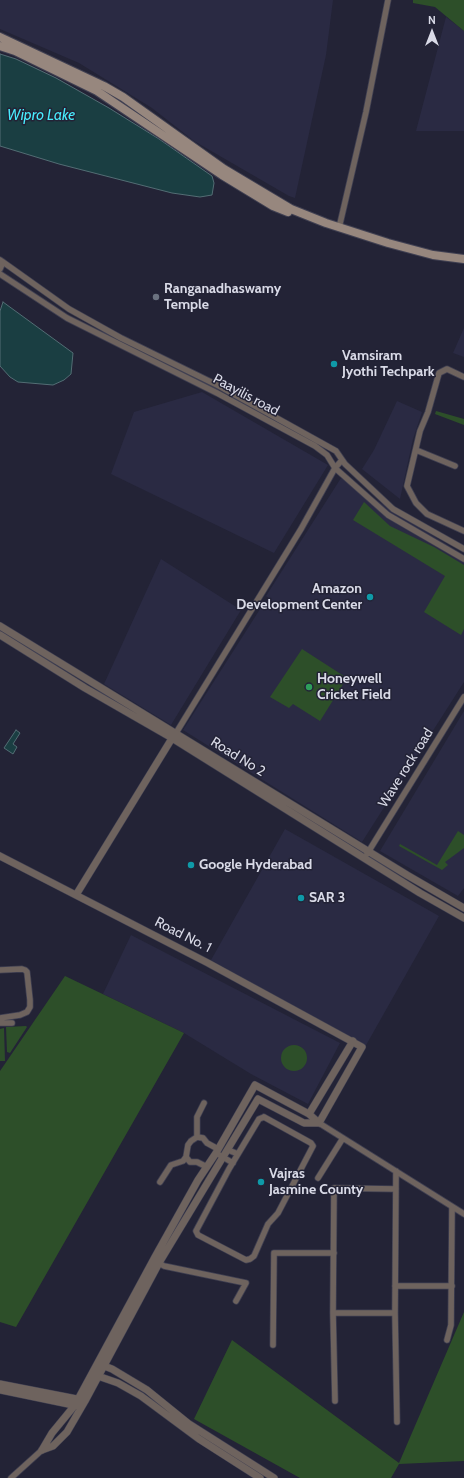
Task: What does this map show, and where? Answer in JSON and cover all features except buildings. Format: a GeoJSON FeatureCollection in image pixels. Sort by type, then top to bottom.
{"type":"FeatureCollection","features":[{"type":"Feature","properties":{"kind":"main road"},"geometry":{"type":"LineString","coordinates":[[0,37],[104,86],[123,97],[224,169],[291,209],[339,228],[388,243],[428,253],[464,259]]}},
{"type":"Feature","properties":{"kind":"main road"},"geometry":{"type":"LineString","coordinates":[[0,46],[15,50],[97,91],[222,175],[273,206],[307,221],[359,239],[444,262],[464,265]]}},
{"type":"Feature","properties":{"kind":"street"},"geometry":{"type":"LineString","coordinates":[[339,228],[366,112],[388,0]]}},
{"type":"Feature","properties":{"kind":"street","name":"Paayilis road"},"geometry":{"type":"LineString","coordinates":[[0,269],[1,261],[69,309],[121,338],[219,386],[336,451],[342,460],[393,509],[464,549]]}},
{"type":"Feature","properties":{"kind":"street","name":"Paayilis road"},"geometry":{"type":"LineString","coordinates":[[0,274],[67,318],[217,393],[315,446],[327,455],[335,468],[388,515],[464,559]]}},
{"type":"Feature","properties":{"kind":"street"},"geometry":{"type":"LineString","coordinates":[[464,377],[447,369],[439,373],[407,486],[416,503],[427,514],[464,531]]}},
{"type":"Feature","properties":{"kind":"street"},"geometry":{"type":"LineString","coordinates":[[416,450],[455,466]]}},
{"type":"Feature","properties":{"kind":"street"},"geometry":{"type":"LineString","coordinates":[[76,895],[301,529],[335,468],[342,460]]}},
{"type":"Feature","properties":{"kind":"street"},"geometry":{"type":"LineString","coordinates":[[388,515],[393,509]]}},
{"type":"Feature","properties":{"kind":"street","name":"Road No 2"},"geometry":{"type":"LineString","coordinates":[[0,626],[420,893],[464,918]]}},
{"type":"Feature","properties":{"kind":"street","name":"Road No 2"},"geometry":{"type":"LineString","coordinates":[[0,635],[85,688],[174,736],[464,908]]}},
{"type":"Feature","properties":{"kind":"street","name":"Wave rock road"},"geometry":{"type":"LineString","coordinates":[[365,858],[464,697]]}},
{"type":"Feature","properties":{"kind":"street","name":"Road No. 1"},"geometry":{"type":"LineString","coordinates":[[0,856],[208,963],[362,1046],[319,1123]]}},
{"type":"Feature","properties":{"kind":"street"},"geometry":{"type":"LineString","coordinates":[[0,970],[25,970],[27,972],[30,1000],[30,1006],[27,1012],[20,1015],[0,1018]]}},
{"type":"Feature","properties":{"kind":"street"},"geometry":{"type":"LineString","coordinates":[[0,1023],[12,1023]]}},
{"type":"Feature","properties":{"kind":"street"},"geometry":{"type":"LineString","coordinates":[[309,1114],[353,1041]]}},
{"type":"Feature","properties":{"kind":"street"},"geometry":{"type":"LineString","coordinates":[[42,1450],[53,1446],[67,1432],[80,1403],[155,1257],[255,1085],[309,1114],[319,1123],[464,1214]]}},
{"type":"Feature","properties":{"kind":"street"},"geometry":{"type":"LineString","coordinates":[[100,1364],[258,1099],[304,1124],[319,1123]]}},
{"type":"Feature","properties":{"kind":"street"},"geometry":{"type":"LineString","coordinates":[[197,1137],[197,1116],[204,1103]]}},
{"type":"Feature","properties":{"kind":"street"},"geometry":{"type":"LineString","coordinates":[[264,1117],[312,1143],[313,1146],[278,1213],[268,1224],[254,1256],[246,1260],[198,1235],[196,1231],[233,1163],[259,1119],[264,1117]]}},
{"type":"Feature","properties":{"kind":"street"},"geometry":{"type":"LineString","coordinates":[[160,1182],[171,1165],[183,1161],[186,1157],[188,1146],[191,1141],[197,1137],[203,1138],[223,1157],[233,1163]]}},
{"type":"Feature","properties":{"kind":"street"},"geometry":{"type":"LineString","coordinates":[[318,1178],[343,1138]]}},
{"type":"Feature","properties":{"kind":"street"},"geometry":{"type":"LineString","coordinates":[[228,1150],[238,1154]]}},
{"type":"Feature","properties":{"kind":"street"},"geometry":{"type":"LineString","coordinates":[[186,1157],[190,1162],[197,1162],[207,1167]]}},
{"type":"Feature","properties":{"kind":"street"},"geometry":{"type":"LineString","coordinates":[[396,1171],[395,1313],[397,1422]]}},
{"type":"Feature","properties":{"kind":"street"},"geometry":{"type":"LineString","coordinates":[[336,1401],[333,1313],[334,1188],[396,1189]]}},
{"type":"Feature","properties":{"kind":"street"},"geometry":{"type":"LineString","coordinates":[[447,1340],[451,1325],[452,1207]]}},
{"type":"Feature","properties":{"kind":"street"},"geometry":{"type":"LineString","coordinates":[[273,1345],[274,1253],[334,1253]]}},
{"type":"Feature","properties":{"kind":"street"},"geometry":{"type":"LineString","coordinates":[[159,1263],[164,1266],[246,1283],[236,1301]]}},
{"type":"Feature","properties":{"kind":"street"},"geometry":{"type":"LineString","coordinates":[[395,1286],[452,1286]]}},
{"type":"Feature","properties":{"kind":"street"},"geometry":{"type":"LineString","coordinates":[[333,1313],[395,1313]]}},
{"type":"Feature","properties":{"kind":"street"},"geometry":{"type":"LineString","coordinates":[[100,1364],[112,1369],[148,1390],[189,1424],[274,1478]]}},
{"type":"Feature","properties":{"kind":"street"},"geometry":{"type":"LineString","coordinates":[[95,1375],[118,1383],[141,1396],[200,1440],[260,1478]]}},
{"type":"Feature","properties":{"kind":"street"},"geometry":{"type":"LineString","coordinates":[[0,1384],[80,1403]]}},
{"type":"Feature","properties":{"kind":"street"},"geometry":{"type":"LineString","coordinates":[[0,1390],[80,1403]]}},
{"type":"Feature","properties":{"kind":"street"},"geometry":{"type":"LineString","coordinates":[[12,1478],[42,1450],[52,1433],[80,1403]]}},
{"type":"Feature","properties":{"kind":"shaded area"},"geometry":{"type":"Polygon","coordinates":[[[0,0],[333,0],[326,55],[295,198],[289,196],[194,141],[152,108],[79,63],[0,29],[0,0]]]}},
{"type":"Feature","properties":{"kind":"shaded area"},"geometry":{"type":"Polygon","coordinates":[[[446,17],[464,31],[464,131],[416,131],[446,17]]]}},
{"type":"Feature","properties":{"kind":"shaded area"},"geometry":{"type":"Polygon","coordinates":[[[464,328],[464,357],[453,353],[464,328]]]}},
{"type":"Feature","properties":{"kind":"shaded area"},"geometry":{"type":"Polygon","coordinates":[[[202,392],[328,465],[274,553],[111,474],[134,412],[202,392]]]}},
{"type":"Feature","properties":{"kind":"shaded area"},"geometry":{"type":"Polygon","coordinates":[[[397,401],[422,412],[413,439],[400,499],[362,469],[374,450],[397,401]]]}},
{"type":"Feature","properties":{"kind":"shaded area"},"geometry":{"type":"Polygon","coordinates":[[[341,478],[464,555],[464,682],[362,842],[183,730],[262,606],[265,607],[270,599],[266,596],[341,478]]]}},
{"type":"Feature","properties":{"kind":"shaded area"},"geometry":{"type":"Polygon","coordinates":[[[161,559],[241,610],[171,725],[104,684],[161,559]]]}},
{"type":"Feature","properties":{"kind":"shaded area"},"geometry":{"type":"Polygon","coordinates":[[[464,711],[464,888],[458,896],[380,851],[464,711]]]}},
{"type":"Feature","properties":{"kind":"shaded area"},"geometry":{"type":"Polygon","coordinates":[[[285,829],[439,916],[365,1047],[211,960],[285,829]]]}},
{"type":"Feature","properties":{"kind":"shaded area"},"geometry":{"type":"Polygon","coordinates":[[[131,935],[340,1043],[308,1104],[251,1074],[184,1033],[103,994],[131,935]]]}},
{"type":"Feature","properties":{"kind":"green space"},"geometry":{"type":"Polygon","coordinates":[[[413,0],[464,0],[464,31],[435,7],[413,3],[413,0]]]}},
{"type":"Feature","properties":{"kind":"green space"},"geometry":{"type":"Polygon","coordinates":[[[436,411],[464,419],[464,425],[435,414],[436,411]]]}},
{"type":"Feature","properties":{"kind":"green space"},"geometry":{"type":"Polygon","coordinates":[[[364,502],[390,526],[434,547],[464,565],[464,629],[461,635],[424,612],[445,576],[353,520],[364,502]]]}},
{"type":"Feature","properties":{"kind":"green space","name":"Honeywell Cricket Field"},"geometry":{"type":"Polygon","coordinates":[[[302,649],[347,678],[320,721],[293,704],[289,708],[270,697],[302,649]]]}},
{"type":"Feature","properties":{"kind":"green space"},"geometry":{"type":"Polygon","coordinates":[[[458,831],[464,835],[464,848],[445,862],[448,865],[442,870],[399,846],[400,844],[437,865],[458,831]]]}},
{"type":"Feature","properties":{"kind":"green space"},"geometry":{"type":"Polygon","coordinates":[[[65,976],[184,1033],[16,1327],[0,1322],[0,1071],[65,976]]]}},
{"type":"Feature","properties":{"kind":"green space"},"geometry":{"type":"Polygon","coordinates":[[[6,1027],[27,1027],[10,1053],[7,1052],[6,1027]]]}},
{"type":"Feature","properties":{"kind":"green space"},"geometry":{"type":"Polygon","coordinates":[[[4,1028],[5,1061],[0,1061],[0,1029],[4,1028]]]}},
{"type":"Feature","properties":{"kind":"green space"},"geometry":{"type":"Polygon","coordinates":[[[294,1045],[303,1049],[307,1058],[303,1067],[294,1071],[285,1067],[281,1058],[285,1049],[294,1045]]]}},
{"type":"Feature","properties":{"kind":"green space"},"geometry":{"type":"Polygon","coordinates":[[[464,1312],[464,1461],[399,1464],[391,1478],[300,1478],[194,1419],[232,1340],[399,1463],[464,1312]]]}},
{"type":"Feature","properties":{"kind":"water","name":"Wipro Lake"},"geometry":{"type":"Polygon","coordinates":[[[0,54],[16,59],[56,78],[159,139],[212,176],[214,183],[212,195],[200,197],[172,193],[59,164],[0,146],[0,54]]]}},
{"type":"Feature","properties":{"kind":"water"},"geometry":{"type":"Polygon","coordinates":[[[3,302],[73,353],[71,374],[64,380],[53,385],[18,382],[10,377],[0,366],[0,311],[3,302]]]}},
{"type":"Feature","properties":{"kind":"water"},"geometry":{"type":"Polygon","coordinates":[[[16,730],[20,733],[13,744],[17,747],[13,754],[4,748],[16,730]]]}},
{"type":"Feature","properties":{"kind":"place","name":"Ranganadhaswamy Temple"},"geometry":{"type":"Point","coordinates":[156,297]}},
{"type":"Feature","properties":{"kind":"place","name":"Vamsiram Jyothi Techpark"},"geometry":{"type":"Point","coordinates":[334,364]}},
{"type":"Feature","properties":{"kind":"place","name":"Amazon Development Center"},"geometry":{"type":"Point","coordinates":[370,597]}},
{"type":"Feature","properties":{"kind":"place","name":"Honeywell Cricket Field"},"geometry":{"type":"Point","coordinates":[309,687]}},
{"type":"Feature","properties":{"kind":"place","name":"Google Hyderabad"},"geometry":{"type":"Point","coordinates":[191,865]}},
{"type":"Feature","properties":{"kind":"place","name":"SAR 3"},"geometry":{"type":"Point","coordinates":[301,898]}},
{"type":"Feature","properties":{"kind":"place","name":"Vajras Jasmine County"},"geometry":{"type":"Point","coordinates":[261,1182]}}]}
